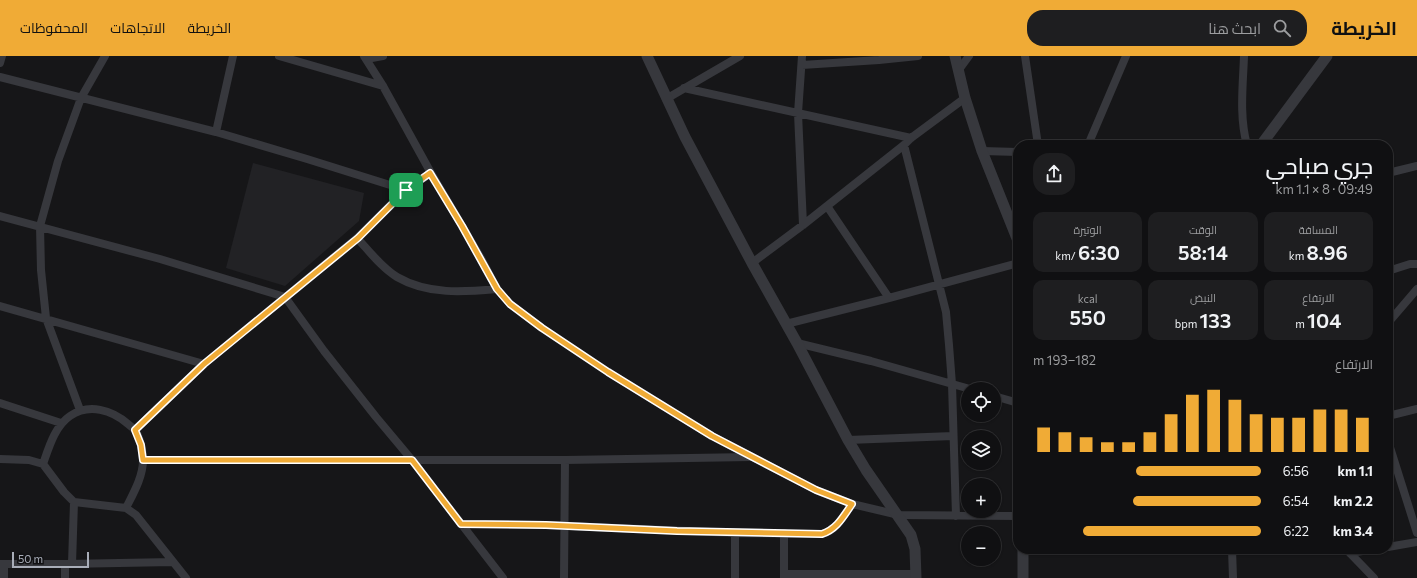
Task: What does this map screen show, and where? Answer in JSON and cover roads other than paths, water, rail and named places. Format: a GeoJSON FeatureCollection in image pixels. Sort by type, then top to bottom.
{"type":"FeatureCollection","features":[{"type":"Feature","properties":{"kind":"street"},"geometry":{"type":"LineString","coordinates":[[0,63],[2,56]]}},
{"type":"Feature","properties":{"kind":"street"},"geometry":{"type":"LineString","coordinates":[[80,410],[46,318],[41,270],[40,226],[58,161],[81,98],[105,56]]}},
{"type":"Feature","properties":{"kind":"street"},"geometry":{"type":"LineString","coordinates":[[216,132],[233,56]]}},
{"type":"Feature","properties":{"kind":"street"},"geometry":{"type":"LineString","coordinates":[[279,56],[383,86]]}},
{"type":"Feature","properties":{"kind":"street"},"geometry":{"type":"LineString","coordinates":[[383,56],[365,57],[383,86],[430,173],[462,226],[497,289],[510,304],[542,328],[608,372],[706,432],[816,490],[852,504],[899,515],[1013,516]]}},
{"type":"Feature","properties":{"kind":"street"},"geometry":{"type":"LineString","coordinates":[[647,56],[685,137],[848,440],[881,492],[899,515],[914,540],[916,576],[784,576],[784,533]]}},
{"type":"Feature","properties":{"kind":"street"},"geometry":{"type":"LineString","coordinates":[[666,98],[740,56]]}},
{"type":"Feature","properties":{"kind":"street"},"geometry":{"type":"LineString","coordinates":[[803,225],[798,114],[802,60],[880,60],[918,56]]}},
{"type":"Feature","properties":{"kind":"street"},"geometry":{"type":"LineString","coordinates":[[954,56],[965,98],[982,151],[1013,228]]}},
{"type":"Feature","properties":{"kind":"street"},"geometry":{"type":"LineString","coordinates":[[958,71],[969,56]]}},
{"type":"Feature","properties":{"kind":"street"},"geometry":{"type":"LineString","coordinates":[[1025,56],[1037,140]]}},
{"type":"Feature","properties":{"kind":"street"},"geometry":{"type":"LineString","coordinates":[[1090,140],[1126,56]]}},
{"type":"Feature","properties":{"kind":"street"},"geometry":{"type":"LineString","coordinates":[[1244,56],[1242,115],[1246,140]]}},
{"type":"Feature","properties":{"kind":"street"},"geometry":{"type":"LineString","coordinates":[[1265,140],[1327,56]]}},
{"type":"Feature","properties":{"kind":"street"},"geometry":{"type":"LineString","coordinates":[[0,77],[216,132],[406,190]]}},
{"type":"Feature","properties":{"kind":"street"},"geometry":{"type":"LineString","coordinates":[[684,88],[911,138]]}},
{"type":"Feature","properties":{"kind":"street"},"geometry":{"type":"LineString","coordinates":[[752,263],[803,225],[911,138],[965,98]]}},
{"type":"Feature","properties":{"kind":"street"},"geometry":{"type":"LineString","coordinates":[[904,145],[946,312],[952,384],[956,516]]}},
{"type":"Feature","properties":{"kind":"street"},"geometry":{"type":"LineString","coordinates":[[982,151],[1013,152]]}},
{"type":"Feature","properties":{"kind":"street"},"geometry":{"type":"LineString","coordinates":[[1393,172],[1417,166]]}},
{"type":"Feature","properties":{"kind":"street"},"geometry":{"type":"LineString","coordinates":[[135,430],[204,364],[358,238],[406,190],[430,173]]}},
{"type":"Feature","properties":{"kind":"street"},"geometry":{"type":"LineString","coordinates":[[827,206],[889,298]]}},
{"type":"Feature","properties":{"kind":"street"},"geometry":{"type":"LineString","coordinates":[[0,216],[160,259],[285,297],[324,351],[412,460],[503,578]]}},
{"type":"Feature","properties":{"kind":"street"},"geometry":{"type":"LineString","coordinates":[[358,238],[376,259],[397,277],[420,287],[443,291],[465,292],[497,289]]}},
{"type":"Feature","properties":{"kind":"street"},"geometry":{"type":"LineString","coordinates":[[786,324],[1013,264]]}},
{"type":"Feature","properties":{"kind":"street"},"geometry":{"type":"LineString","coordinates":[[1393,269],[1410,264],[1417,264]]}},
{"type":"Feature","properties":{"kind":"street"},"geometry":{"type":"LineString","coordinates":[[1393,317],[1417,290]]}},
{"type":"Feature","properties":{"kind":"street"},"geometry":{"type":"LineString","coordinates":[[0,306],[204,364]]}},
{"type":"Feature","properties":{"kind":"street"},"geometry":{"type":"LineString","coordinates":[[797,343],[871,361],[961,386]]}},
{"type":"Feature","properties":{"kind":"street"},"geometry":{"type":"LineString","coordinates":[[1001,398],[1013,402]]}},
{"type":"Feature","properties":{"kind":"street"},"geometry":{"type":"LineString","coordinates":[[0,403],[62,423]]}},
{"type":"Feature","properties":{"kind":"street"},"geometry":{"type":"LineString","coordinates":[[43,464],[55,434],[62,423],[69,416],[80,410],[92,408],[108,411],[122,418],[135,430],[141,445],[143,460],[138,482],[126,508]]}},
{"type":"Feature","properties":{"kind":"street"},"geometry":{"type":"LineString","coordinates":[[1393,415],[1417,409]]}},
{"type":"Feature","properties":{"kind":"street"},"geometry":{"type":"LineString","coordinates":[[848,440],[953,436]]}},
{"type":"Feature","properties":{"kind":"street"},"geometry":{"type":"LineString","coordinates":[[143,460],[565,460],[752,457]]}},
{"type":"Feature","properties":{"kind":"street"},"geometry":{"type":"LineString","coordinates":[[1393,457],[1417,533]]}},
{"type":"Feature","properties":{"kind":"street"},"geometry":{"type":"LineString","coordinates":[[0,459],[29,460],[43,464],[64,492],[74,502],[126,508],[136,515],[186,578]]}},
{"type":"Feature","properties":{"kind":"street"},"geometry":{"type":"LineString","coordinates":[[564,578],[565,460]]}},
{"type":"Feature","properties":{"kind":"street"},"geometry":{"type":"LineString","coordinates":[[65,578],[69,564],[74,502]]}},
{"type":"Feature","properties":{"kind":"street"},"geometry":{"type":"LineString","coordinates":[[461,524],[822,534],[830,532],[835,527],[852,504]]}},
{"type":"Feature","properties":{"kind":"street"},"geometry":{"type":"LineString","coordinates":[[735,532],[735,578]]}},
{"type":"Feature","properties":{"kind":"street"},"geometry":{"type":"LineString","coordinates":[[1393,546],[1417,542]]}},
{"type":"Feature","properties":{"kind":"street"},"geometry":{"type":"LineString","coordinates":[[1023,554],[1023,578]]}},
{"type":"Feature","properties":{"kind":"street"},"geometry":{"type":"LineString","coordinates":[[1232,554],[1233,578]]}},
{"type":"Feature","properties":{"kind":"street"},"geometry":{"type":"LineString","coordinates":[[1351,554],[1374,578]]}},
{"type":"Feature","properties":{"kind":"street"},"geometry":{"type":"LineString","coordinates":[[4,578],[2,564],[173,562]]}}]}
